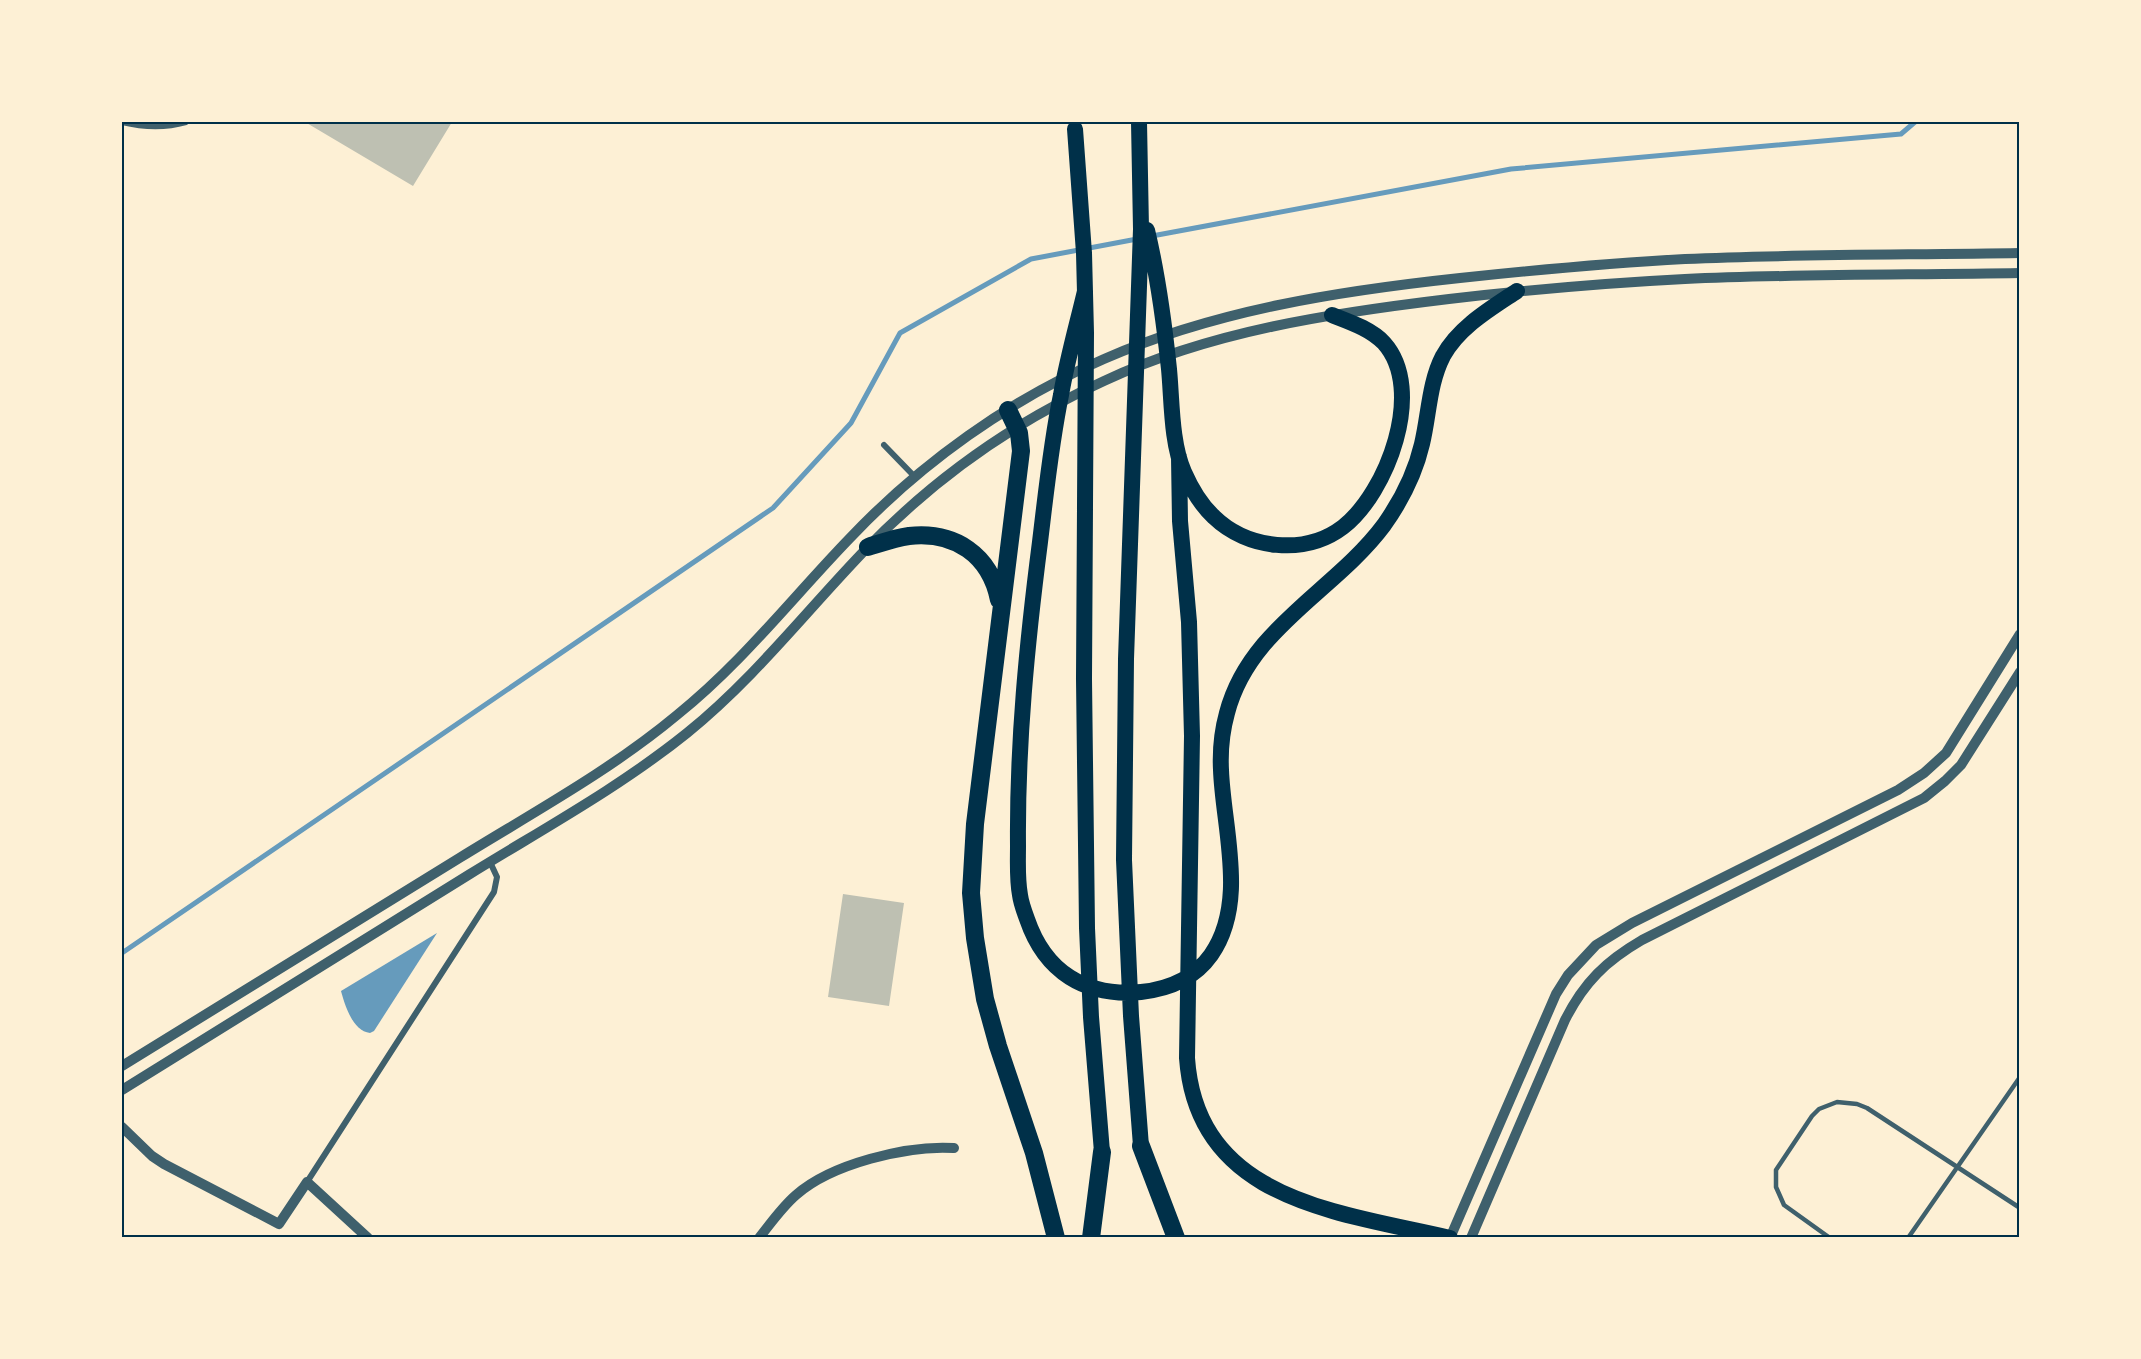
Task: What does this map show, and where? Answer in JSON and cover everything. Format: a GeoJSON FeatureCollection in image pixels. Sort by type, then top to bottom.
{"type":"FeatureCollection","features":[{"type":"Feature","properties":{"kind":"highway"},"geometry":{"type":"LineString","coordinates":[[1139,122],[1141,202],[1125,741],[1126,928],[1141,1146],[1176,1238]]}},
{"type":"Feature","properties":{"kind":"highway"},"geometry":{"type":"LineString","coordinates":[[1075,129],[1085,291],[1084,690],[1087,928],[1091,1017],[1102,1152],[1091,1238]]}},
{"type":"Feature","properties":{"kind":"highway"},"geometry":{"type":"LineString","coordinates":[[1141,202],[1162,304],[1179,457],[1180,521],[1189,622],[1191,724],[1188,1079],[1197,1109],[1211,1136],[1258,1182],[1319,1207],[1450,1238]]}},
{"type":"Feature","properties":{"kind":"highway"},"geometry":{"type":"LineString","coordinates":[[1085,291],[1061,393],[1029,632],[1021,734],[1018,837],[1020,898],[1030,928],[1039,946],[1050,960],[1071,979],[1087,987],[1114,993],[1147,991],[1174,985],[1185,980],[1214,952],[1226,921],[1230,875],[1221,751],[1229,706],[1237,686],[1246,668],[1275,631],[1347,566],[1383,527],[1400,501],[1413,474],[1422,445],[1433,385],[1443,357],[1458,336],[1517,291]]}},
{"type":"Feature","properties":{"kind":"highway"},"geometry":{"type":"LineString","coordinates":[[1179,457],[1187,479],[1207,509],[1227,528],[1246,538],[1262,543],[1292,546],[1320,540],[1344,526],[1367,501],[1378,485],[1387,465],[1398,429],[1401,393],[1395,365],[1385,344],[1362,328],[1332,315]]}},
{"type":"Feature","properties":{"kind":"highway"},"geometry":{"type":"LineString","coordinates":[[1008,410],[1017,428],[1021,451],[973,856],[971,893],[978,958],[992,1023],[1034,1153],[1056,1238]]}},
{"type":"Feature","properties":{"kind":"highway"},"geometry":{"type":"LineString","coordinates":[[868,547],[900,537],[917,535],[933,535],[956,542],[976,556],[991,574],[1001,610]]}},
{"type":"Feature","properties":{"kind":"street"},"geometry":{"type":"LineString","coordinates":[[122,122],[141,126],[175,125],[186,122]]}},
{"type":"Feature","properties":{"kind":"street"},"geometry":{"type":"LineString","coordinates":[[122,1066],[554,800],[650,737],[728,671],[854,533],[915,477],[974,432],[1008,410],[1098,362],[1153,340],[1235,315],[1349,292],[1561,267],[1684,259],[2019,253]]}},
{"type":"Feature","properties":{"kind":"street"},"geometry":{"type":"LineString","coordinates":[[122,1090],[662,753],[734,693],[868,547],[906,510],[945,478],[1017,428],[1106,380],[1160,358],[1240,334],[1332,315],[1517,291],[1685,279],[2019,273]]}},
{"type":"Feature","properties":{"kind":"street"},"geometry":{"type":"LineString","coordinates":[[884,445],[915,477]]}},
{"type":"Feature","properties":{"kind":"street"},"geometry":{"type":"LineString","coordinates":[[1450,1238],[1547,1011],[1556,994],[1582,959],[1596,945],[1632,922],[1898,790],[1924,773],[1950,747],[2019,634]]}},
{"type":"Feature","properties":{"kind":"street"},"geometry":{"type":"LineString","coordinates":[[1471,1238],[1565,1020],[1584,987],[1596,973],[1609,961],[1642,940],[1924,798],[1961,765],[2019,672]]}},
{"type":"Feature","properties":{"kind":"street"},"geometry":{"type":"LineString","coordinates":[[122,1127],[152,1156],[164,1164],[279,1224],[494,892],[497,877],[490,862]]}},
{"type":"Feature","properties":{"kind":"street"},"geometry":{"type":"LineString","coordinates":[[759,1238],[795,1196],[819,1178],[832,1172],[916,1149],[954,1148]]}},
{"type":"Feature","properties":{"kind":"street"},"geometry":{"type":"LineString","coordinates":[[307,1182],[368,1238]]}},
{"type":"Feature","properties":{"kind":"lane"},"geometry":{"type":"LineString","coordinates":[[1908,1238],[2019,1077]]}},
{"type":"Feature","properties":{"kind":"lane"},"geometry":{"type":"LineString","coordinates":[[1830,1238],[1791,1211],[1778,1196],[1776,1170],[1780,1161],[1819,1109],[1837,1101],[1867,1108],[2019,1208]]}},
{"type":"Feature","properties":{"kind":"water"},"geometry":{"type":"Polygon","coordinates":[[[437,933],[374,1031],[370,1033],[359,1028],[347,1010],[341,991],[437,933]]]}},
{"type":"Feature","properties":{"kind":"building"},"geometry":{"type":"Polygon","coordinates":[[[305,122],[452,122],[413,186],[305,122]]]}},
{"type":"Feature","properties":{"kind":"building"},"geometry":{"type":"Polygon","coordinates":[[[843,894],[904,903],[889,1006],[828,997],[843,894]]]}},
{"type":"Feature","properties":{"kind":"waterway"},"geometry":{"type":"LineString","coordinates":[[1152,236],[1511,169],[1901,134],[1915,122]]}},
{"type":"Feature","properties":{"kind":"waterway"},"geometry":{"type":"LineString","coordinates":[[122,953],[773,508],[851,423],[900,333],[1031,259],[1137,239]]}}]}
